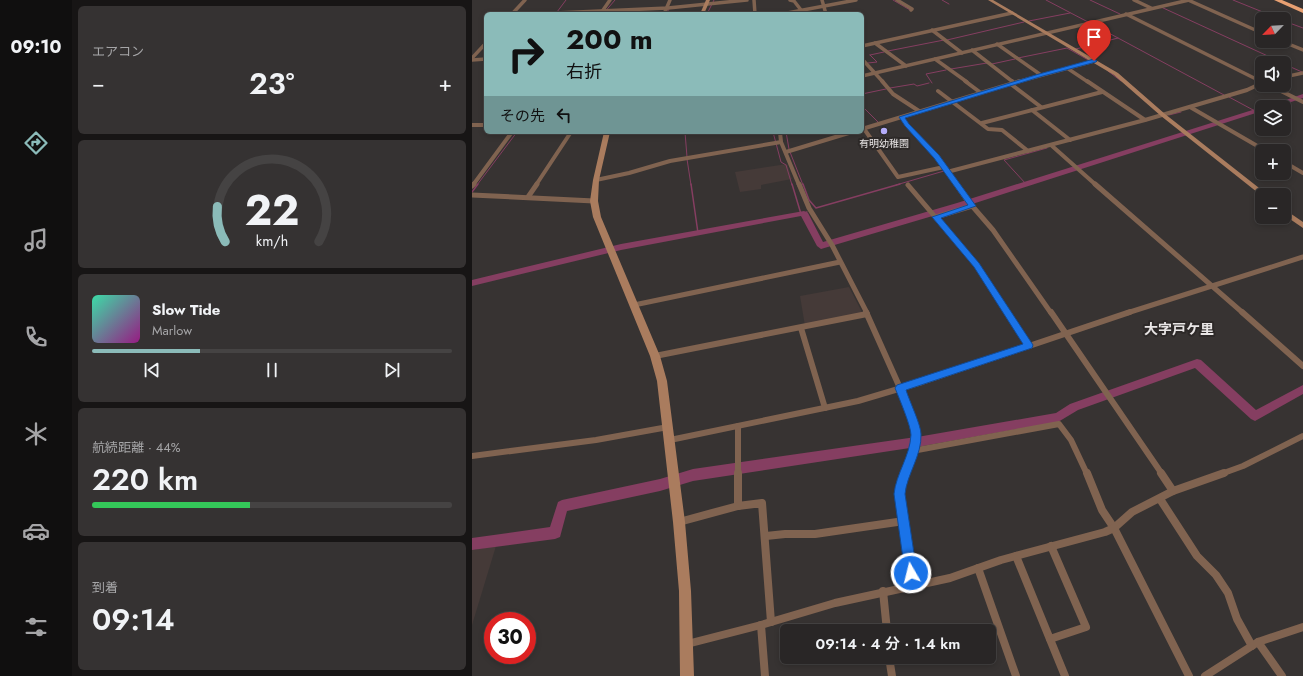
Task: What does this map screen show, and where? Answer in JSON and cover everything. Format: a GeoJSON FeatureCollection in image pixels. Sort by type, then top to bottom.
{"type":"FeatureCollection","features":[{"type":"Feature","properties":{"kind":"highway"},"geometry":{"type":"LineString","coordinates":[[1277,0],[1303,11]]}},
{"type":"Feature","properties":{"kind":"street"},"geometry":{"type":"LineString","coordinates":[[514,12],[525,0]]}},
{"type":"Feature","properties":{"kind":"street"},"geometry":{"type":"LineString","coordinates":[[602,12],[610,0]]}},
{"type":"Feature","properties":{"kind":"street"},"geometry":{"type":"LineString","coordinates":[[665,12],[670,0]]}},
{"type":"Feature","properties":{"kind":"street"},"geometry":{"type":"LineString","coordinates":[[568,12],[668,8],[710,2],[747,0]]}},
{"type":"Feature","properties":{"kind":"street"},"geometry":{"type":"LineString","coordinates":[[754,0],[755,12]]}},
{"type":"Feature","properties":{"kind":"street"},"geometry":{"type":"LineString","coordinates":[[790,0],[794,1],[801,10]]}},
{"type":"Feature","properties":{"kind":"street"},"geometry":{"type":"LineString","coordinates":[[822,0],[826,12]]}},
{"type":"Feature","properties":{"kind":"street"},"geometry":{"type":"LineString","coordinates":[[792,12],[856,0]]}},
{"type":"Feature","properties":{"kind":"street"},"geometry":{"type":"LineString","coordinates":[[897,0],[912,10],[910,10]]}},
{"type":"Feature","properties":{"kind":"street"},"geometry":{"type":"LineString","coordinates":[[990,0],[1116,74],[1163,115],[1255,188]]}},
{"type":"Feature","properties":{"kind":"street"},"geometry":{"type":"LineString","coordinates":[[1134,0],[1151,8]]}},
{"type":"Feature","properties":{"kind":"street"},"geometry":{"type":"LineString","coordinates":[[864,76],[1188,0],[1255,29]]}},
{"type":"Feature","properties":{"kind":"street"},"geometry":{"type":"LineString","coordinates":[[703,12],[710,2]]}},
{"type":"Feature","properties":{"kind":"street"},"geometry":{"type":"LineString","coordinates":[[864,46],[1012,13]]}},
{"type":"Feature","properties":{"kind":"street"},"geometry":{"type":"LineString","coordinates":[[1126,14],[1255,78]]}},
{"type":"Feature","properties":{"kind":"street"},"geometry":{"type":"LineString","coordinates":[[932,30],[962,53]]}},
{"type":"Feature","properties":{"kind":"street"},"geometry":{"type":"LineString","coordinates":[[875,43],[906,66]]}},
{"type":"Feature","properties":{"kind":"street"},"geometry":{"type":"LineString","coordinates":[[997,44],[1041,75]]}},
{"type":"Feature","properties":{"kind":"street"},"geometry":{"type":"LineString","coordinates":[[472,59],[484,45]]}},
{"type":"Feature","properties":{"kind":"street"},"geometry":{"type":"LineString","coordinates":[[1291,45],[1303,50]]}},
{"type":"Feature","properties":{"kind":"street"},"geometry":{"type":"LineString","coordinates":[[972,50],[1013,82],[1012,85],[1041,107]]}},
{"type":"Feature","properties":{"kind":"street"},"geometry":{"type":"LineString","coordinates":[[472,59],[484,59]]}},
{"type":"Feature","properties":{"kind":"street"},"geometry":{"type":"LineString","coordinates":[[935,59],[981,93]]}},
{"type":"Feature","properties":{"kind":"street"},"geometry":{"type":"LineString","coordinates":[[864,61],[893,94],[919,111]]}},
{"type":"Feature","properties":{"kind":"street"},"geometry":{"type":"LineString","coordinates":[[864,128],[1013,83],[1094,61]]}},
{"type":"Feature","properties":{"kind":"street"},"geometry":{"type":"LineString","coordinates":[[1067,68],[1145,120]]}},
{"type":"Feature","properties":{"kind":"street"},"geometry":{"type":"LineString","coordinates":[[1291,76],[1303,73]]}},
{"type":"Feature","properties":{"kind":"street"},"geometry":{"type":"LineString","coordinates":[[947,172],[1163,115],[1247,90],[1255,86]]}},
{"type":"Feature","properties":{"kind":"street"},"geometry":{"type":"LineString","coordinates":[[938,91],[988,129],[1002,130],[1028,151]]}},
{"type":"Feature","properties":{"kind":"street"},"geometry":{"type":"LineString","coordinates":[[982,123],[1102,92]]}},
{"type":"Feature","properties":{"kind":"street"},"geometry":{"type":"LineString","coordinates":[[1284,92],[1303,102]]}},
{"type":"Feature","properties":{"kind":"street"},"geometry":{"type":"LineString","coordinates":[[1190,107],[1255,145]]}},
{"type":"Feature","properties":{"kind":"street"},"geometry":{"type":"LineString","coordinates":[[1032,110],[1070,140]]}},
{"type":"Feature","properties":{"kind":"street"},"geometry":{"type":"LineString","coordinates":[[902,117],[907,125],[937,157],[970,204],[993,230],[1066,333],[1173,491]]}},
{"type":"Feature","properties":{"kind":"street"},"geometry":{"type":"LineString","coordinates":[[472,125],[484,125]]}},
{"type":"Feature","properties":{"kind":"street"},"geometry":{"type":"LineString","coordinates":[[864,130],[898,177],[944,167]]}},
{"type":"Feature","properties":{"kind":"street"},"geometry":{"type":"LineString","coordinates":[[472,186],[511,134]]}},
{"type":"Feature","properties":{"kind":"street"},"geometry":{"type":"LineString","coordinates":[[528,197],[570,134]]}},
{"type":"Feature","properties":{"kind":"street"},"geometry":{"type":"LineString","coordinates":[[607,134],[596,180],[594,201],[597,217],[655,356],[662,381],[680,522],[685,591],[687,676]]}},
{"type":"Feature","properties":{"kind":"street"},"geometry":{"type":"LineString","coordinates":[[777,142],[779,134]]}},
{"type":"Feature","properties":{"kind":"street"},"geometry":{"type":"LineString","coordinates":[[786,152],[845,134]]}},
{"type":"Feature","properties":{"kind":"street"},"geometry":{"type":"LineString","coordinates":[[596,180],[629,173],[670,161],[777,142]]}},
{"type":"Feature","properties":{"kind":"street"},"geometry":{"type":"LineString","coordinates":[[777,142],[786,152],[809,208],[840,262],[867,314],[900,388],[916,433],[914,446],[900,485],[913,586]]}},
{"type":"Feature","properties":{"kind":"street"},"geometry":{"type":"LineString","coordinates":[[1051,145],[1303,366]]}},
{"type":"Feature","properties":{"kind":"street"},"geometry":{"type":"LineString","coordinates":[[1291,166],[1303,173]]}},
{"type":"Feature","properties":{"kind":"street"},"geometry":{"type":"LineString","coordinates":[[908,185],[976,265],[1029,345]]}},
{"type":"Feature","properties":{"kind":"street"},"geometry":{"type":"LineString","coordinates":[[472,195],[594,201]]}},
{"type":"Feature","properties":{"kind":"street"},"geometry":{"type":"LineString","coordinates":[[934,215],[970,204]]}},
{"type":"Feature","properties":{"kind":"street"},"geometry":{"type":"LineString","coordinates":[[1291,217],[1303,226]]}},
{"type":"Feature","properties":{"kind":"street"},"geometry":{"type":"LineString","coordinates":[[670,440],[858,401],[1303,257]]}},
{"type":"Feature","properties":{"kind":"street"},"geometry":{"type":"LineString","coordinates":[[634,305],[840,262]]}},
{"type":"Feature","properties":{"kind":"street"},"geometry":{"type":"LineString","coordinates":[[655,356],[867,314]]}},
{"type":"Feature","properties":{"kind":"street"},"geometry":{"type":"LineString","coordinates":[[801,328],[825,408]]}},
{"type":"Feature","properties":{"kind":"street"},"geometry":{"type":"LineString","coordinates":[[914,446],[1059,424],[1063,427],[1075,449],[1102,510],[1114,528],[1188,676]]}},
{"type":"Feature","properties":{"kind":"street"},"geometry":{"type":"LineString","coordinates":[[738,426],[738,506]]}},
{"type":"Feature","properties":{"kind":"street"},"geometry":{"type":"LineString","coordinates":[[472,456],[596,440],[668,427]]}},
{"type":"Feature","properties":{"kind":"street"},"geometry":{"type":"LineString","coordinates":[[687,644],[761,625],[834,603],[950,578],[1016,556],[1105,532],[1114,528],[1132,512],[1173,491],[1197,484],[1243,466],[1303,436]]}},
{"type":"Feature","properties":{"kind":"street"},"geometry":{"type":"LineString","coordinates":[[1160,499],[1197,556],[1216,575],[1228,593],[1237,620],[1282,676]]}},
{"type":"Feature","properties":{"kind":"street"},"geometry":{"type":"LineString","coordinates":[[680,522],[738,506],[762,503],[766,536],[771,622]]}},
{"type":"Feature","properties":{"kind":"street"},"geometry":{"type":"LineString","coordinates":[[766,536],[785,534],[815,534],[904,521]]}},
{"type":"Feature","properties":{"kind":"street"},"geometry":{"type":"LineString","coordinates":[[1050,639],[1086,627],[1051,546]]}},
{"type":"Feature","properties":{"kind":"street"},"geometry":{"type":"LineString","coordinates":[[1016,556],[1065,676]]}},
{"type":"Feature","properties":{"kind":"street"},"geometry":{"type":"LineString","coordinates":[[978,568],[1016,676]]}},
{"type":"Feature","properties":{"kind":"street"},"geometry":{"type":"LineString","coordinates":[[883,592],[886,624]]}},
{"type":"Feature","properties":{"kind":"street"},"geometry":{"type":"LineString","coordinates":[[761,625],[765,676]]}},
{"type":"Feature","properties":{"kind":"street"},"geometry":{"type":"LineString","coordinates":[[1205,676],[1255,644],[1303,626]]}},
{"type":"Feature","properties":{"kind":"street"},"geometry":{"type":"LineString","coordinates":[[890,664],[892,676]]}},
{"type":"Feature","properties":{"kind":"shaded area"},"geometry":{"type":"Polygon","coordinates":[[[787,164],[792,179],[761,185],[761,189],[740,192],[735,172],[787,164]]]}},
{"type":"Feature","properties":{"kind":"shaded area"},"geometry":{"type":"Polygon","coordinates":[[[849,287],[863,314],[805,326],[800,296],[849,287]]]}},
{"type":"Feature","properties":{"kind":"shaded area"},"geometry":{"type":"Polygon","coordinates":[[[496,546],[472,625],[472,550],[496,546]]]}},
{"type":"Feature","properties":{"kind":"waterway"},"geometry":{"type":"LineString","coordinates":[[557,12],[566,0]]}},
{"type":"Feature","properties":{"kind":"waterway"},"geometry":{"type":"LineString","coordinates":[[605,12],[615,0]]}},
{"type":"Feature","properties":{"kind":"waterway"},"geometry":{"type":"LineString","coordinates":[[708,12],[714,0]]}},
{"type":"Feature","properties":{"kind":"waterway"},"geometry":{"type":"LineString","coordinates":[[893,0],[910,10]]}},
{"type":"Feature","properties":{"kind":"waterway"},"geometry":{"type":"LineString","coordinates":[[942,0],[949,4]]}},
{"type":"Feature","properties":{"kind":"waterway"},"geometry":{"type":"LineString","coordinates":[[1046,0],[1088,22]]}},
{"type":"Feature","properties":{"kind":"waterway"},"geometry":{"type":"LineString","coordinates":[[1090,0],[1120,14]]}},
{"type":"Feature","properties":{"kind":"waterway"},"geometry":{"type":"LineString","coordinates":[[1233,0],[1263,12]]}},
{"type":"Feature","properties":{"kind":"waterway"},"geometry":{"type":"LineString","coordinates":[[1161,7],[1268,56]]}},
{"type":"Feature","properties":{"kind":"waterway"},"geometry":{"type":"LineString","coordinates":[[1029,21],[1070,13]]}},
{"type":"Feature","properties":{"kind":"waterway"},"geometry":{"type":"LineString","coordinates":[[947,40],[1024,22]]}},
{"type":"Feature","properties":{"kind":"waterway"},"geometry":{"type":"LineString","coordinates":[[1092,24],[1224,95]]}},
{"type":"Feature","properties":{"kind":"waterway"},"geometry":{"type":"LineString","coordinates":[[1291,24],[1303,28]]}},
{"type":"Feature","properties":{"kind":"waterway"},"geometry":{"type":"LineString","coordinates":[[1076,49],[1118,38]]}},
{"type":"Feature","properties":{"kind":"waterway"},"geometry":{"type":"LineString","coordinates":[[888,51],[944,40]]}},
{"type":"Feature","properties":{"kind":"waterway"},"geometry":{"type":"LineString","coordinates":[[1018,58],[1067,48],[1090,61]]}},
{"type":"Feature","properties":{"kind":"waterway"},"geometry":{"type":"LineString","coordinates":[[868,63],[877,62],[870,55],[884,52]]}},
{"type":"Feature","properties":{"kind":"waterway"},"geometry":{"type":"LineString","coordinates":[[992,64],[1015,59]]}},
{"type":"Feature","properties":{"kind":"waterway"},"geometry":{"type":"LineString","coordinates":[[951,69],[987,63]]}},
{"type":"Feature","properties":{"kind":"waterway"},"geometry":{"type":"LineString","coordinates":[[1291,67],[1302,72]]}},
{"type":"Feature","properties":{"kind":"waterway"},"geometry":{"type":"LineString","coordinates":[[932,83],[926,74],[946,70]]}},
{"type":"Feature","properties":{"kind":"waterway"},"geometry":{"type":"LineString","coordinates":[[1108,71],[1121,81]]}},
{"type":"Feature","properties":{"kind":"waterway"},"geometry":{"type":"LineString","coordinates":[[890,88],[914,84],[917,86],[929,83]]}},
{"type":"Feature","properties":{"kind":"waterway"},"geometry":{"type":"LineString","coordinates":[[864,94],[886,89]]}},
{"type":"Feature","properties":{"kind":"waterway"},"geometry":{"type":"LineString","coordinates":[[1291,100],[1303,96]]}},
{"type":"Feature","properties":{"kind":"waterway"},"geometry":{"type":"LineString","coordinates":[[1229,97],[1255,111]]}},
{"type":"Feature","properties":{"kind":"waterway"},"geometry":{"type":"LineString","coordinates":[[864,108],[878,122]]}},
{"type":"Feature","properties":{"kind":"waterway"},"geometry":{"type":"LineString","coordinates":[[472,283],[621,247],[804,213],[821,246],[960,205],[1255,111]]}},
{"type":"Feature","properties":{"kind":"waterway"},"geometry":{"type":"LineString","coordinates":[[1169,115],[1181,112]]}},
{"type":"Feature","properties":{"kind":"waterway"},"geometry":{"type":"LineString","coordinates":[[477,185],[515,134]]}},
{"type":"Feature","properties":{"kind":"waterway"},"geometry":{"type":"LineString","coordinates":[[685,134],[687,157]]}},
{"type":"Feature","properties":{"kind":"waterway"},"geometry":{"type":"LineString","coordinates":[[774,134],[781,162],[786,165],[792,185]]}},
{"type":"Feature","properties":{"kind":"waterway"},"geometry":{"type":"LineString","coordinates":[[786,134],[789,149]]}},
{"type":"Feature","properties":{"kind":"waterway"},"geometry":{"type":"LineString","coordinates":[[1026,184],[1004,160],[1047,148]]}},
{"type":"Feature","properties":{"kind":"waterway"},"geometry":{"type":"LineString","coordinates":[[790,152],[803,185]]}},
{"type":"Feature","properties":{"kind":"waterway"},"geometry":{"type":"LineString","coordinates":[[687,159],[691,185]]}},
{"type":"Feature","properties":{"kind":"waterway"},"geometry":{"type":"LineString","coordinates":[[896,185],[944,171]]}},
{"type":"Feature","properties":{"kind":"waterway"},"geometry":{"type":"LineString","coordinates":[[472,192],[478,184]]}},
{"type":"Feature","properties":{"kind":"waterway"},"geometry":{"type":"LineString","coordinates":[[691,184],[698,233]]}},
{"type":"Feature","properties":{"kind":"waterway"},"geometry":{"type":"LineString","coordinates":[[792,184],[801,214]]}},
{"type":"Feature","properties":{"kind":"waterway"},"geometry":{"type":"LineString","coordinates":[[803,184],[809,200],[816,208],[900,184]]}},
{"type":"Feature","properties":{"kind":"waterway"},"geometry":{"type":"LineString","coordinates":[[472,544],[555,533],[562,506],[660,485],[693,475],[923,441],[1058,417],[1074,407],[1197,363],[1255,416],[1303,389]]}},
{"type":"Feature","properties":{"kind":"place","name":"有明幼稚園"},"geometry":{"type":"Point","coordinates":[884,131]}},
{"type":"Feature","properties":{"kind":"district","name":"大字戸ケ里"},"geometry":{"type":"Point","coordinates":[1179,329]}},
{"type":"Feature","properties":{"kind":"route"},"geometry":{"type":"LineString","coordinates":[[911,573],[900,485],[916,440],[916,433],[900,388],[922,382],[1029,345],[976,265],[936,217],[972,206],[937,157],[907,125],[902,117],[1041,75],[1094,61]]}}]}
